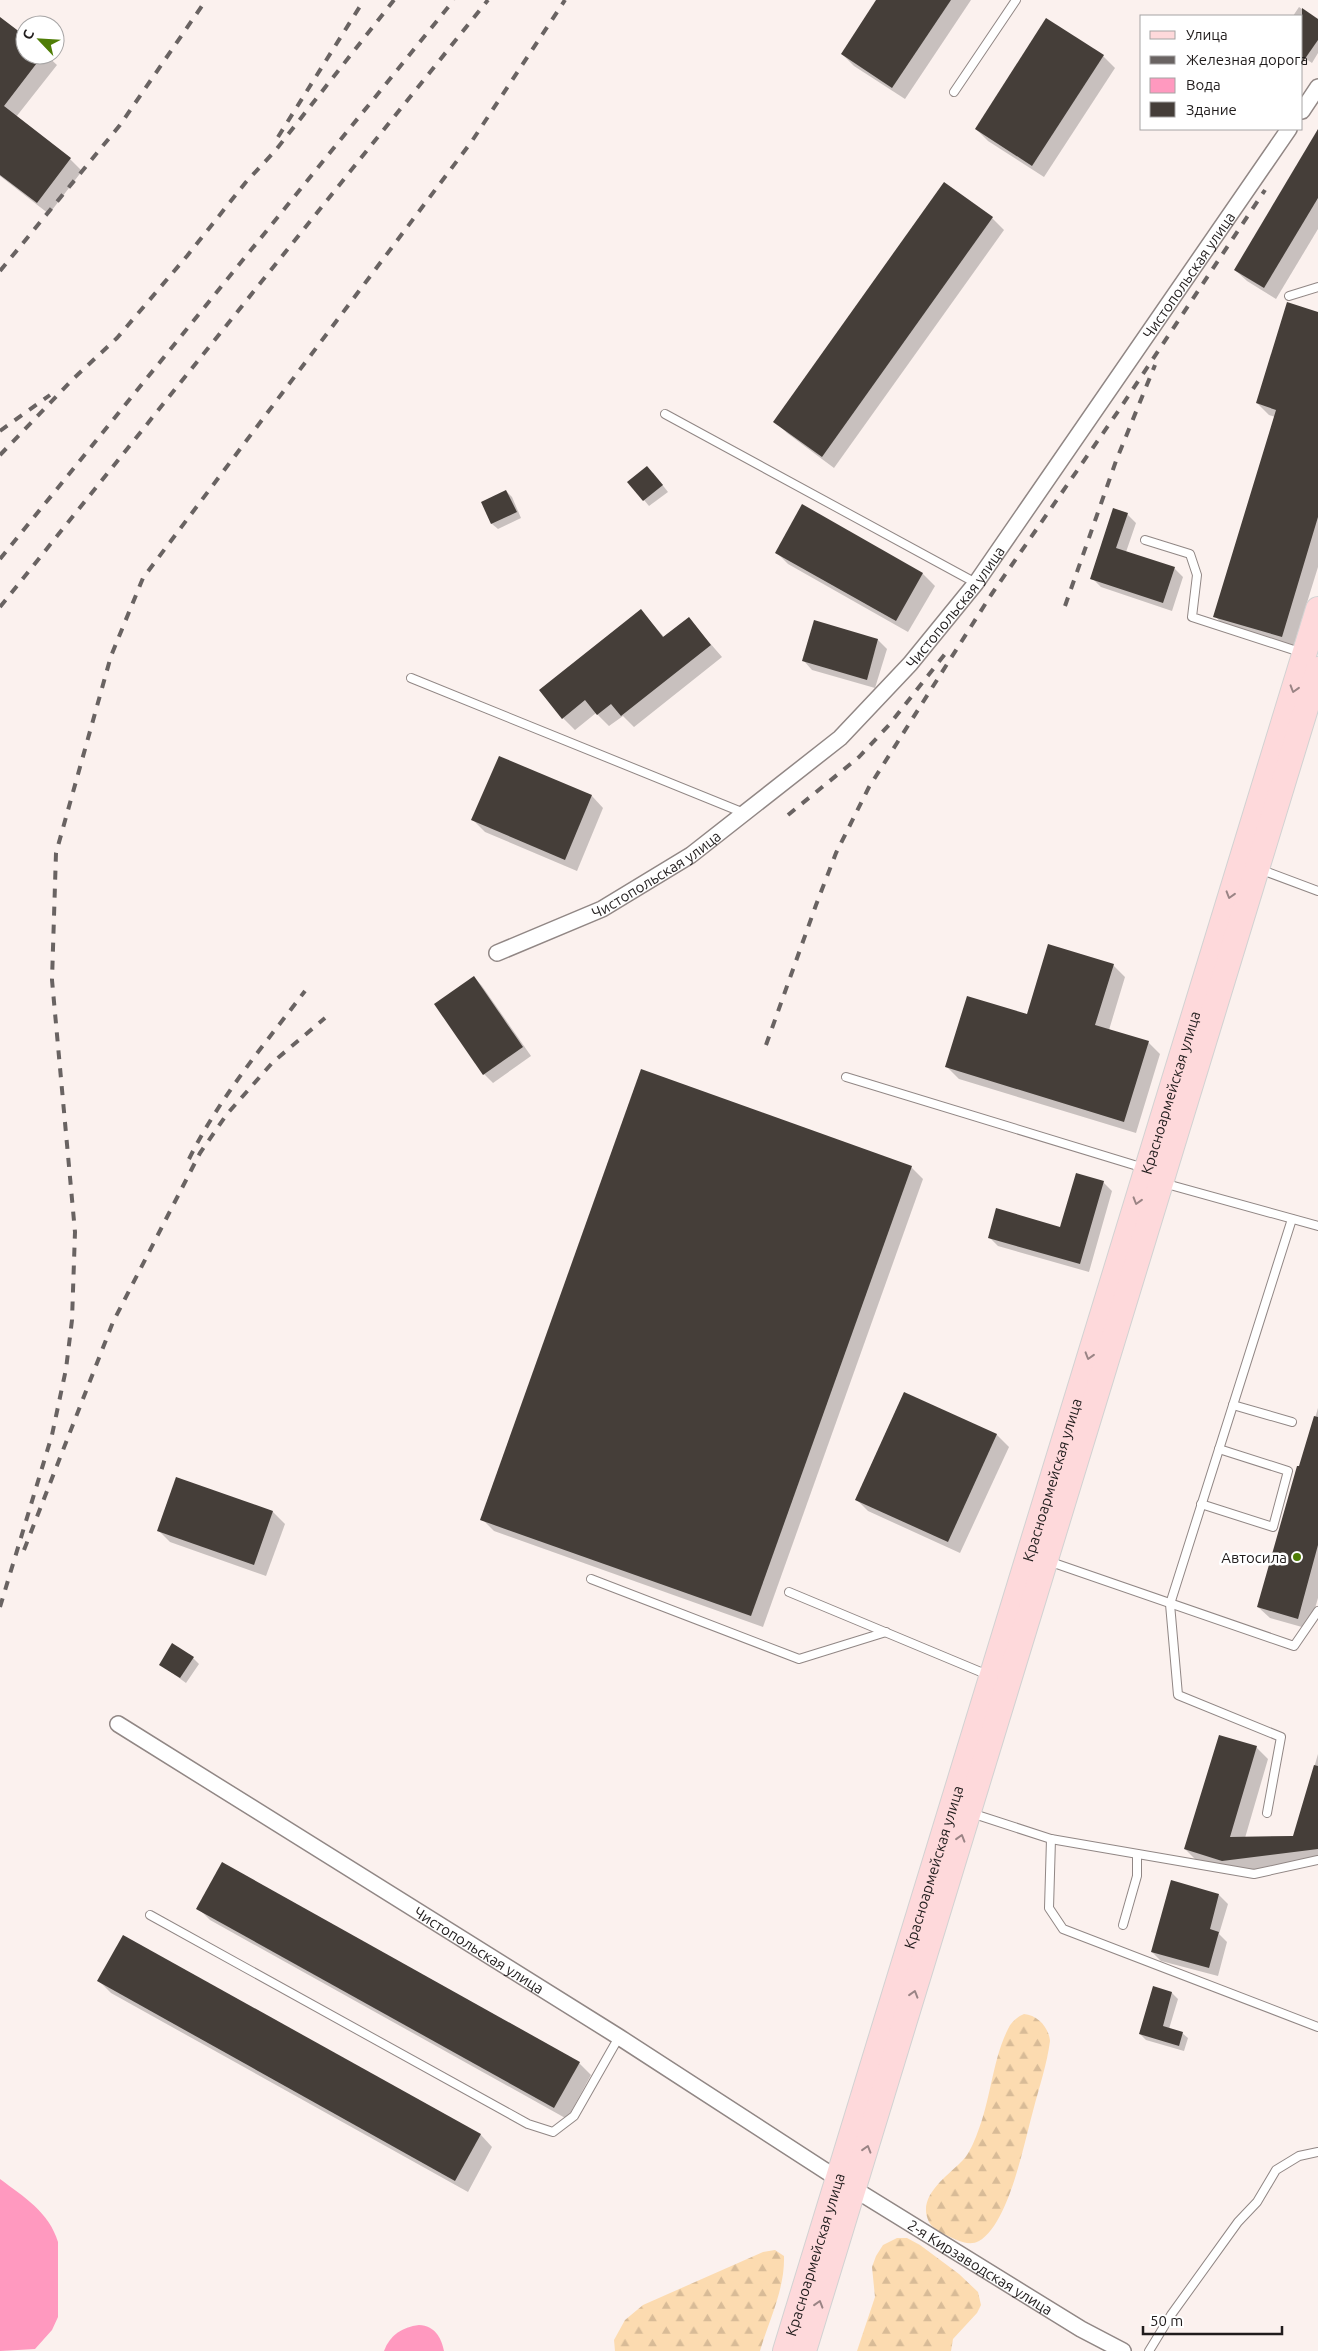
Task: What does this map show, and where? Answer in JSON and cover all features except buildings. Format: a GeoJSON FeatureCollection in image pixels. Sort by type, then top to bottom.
{"type":"FeatureCollection","features":[{"type":"Feature","properties":{"kind":"main road","name":"Красноармейская улица"},"geometry":{"type":"LineString","coordinates":[[804,2351],[846,2184],[991,1676],[1154,1176],[1311,661],[1318,609]]}},
{"type":"Feature","properties":{"kind":"main road","name":"Красноармейская улица"},"geometry":{"type":"LineString","coordinates":[[785,2351],[846,2184],[970,1812],[1046,1560],[1154,1176]]}},
{"type":"Feature","properties":{"kind":"street"},"geometry":{"type":"LineString","coordinates":[[1303,109],[1318,87]]}},
{"type":"Feature","properties":{"kind":"street","name":"Чистопольская улица"},"geometry":{"type":"LineString","coordinates":[[497,953],[602,909],[690,855],[840,738],[910,664],[976,584],[1288,130]]}},
{"type":"Feature","properties":{"kind":"street","name":"Чистопольская улица"},"geometry":{"type":"LineString","coordinates":[[118,1724],[619,2037],[846,2184]]}},
{"type":"Feature","properties":{"kind":"street","name":"2-я Кирзаводская улица"},"geometry":{"type":"LineString","coordinates":[[846,2184],[1081,2329],[1124,2351]]}},
{"type":"Feature","properties":{"kind":"lane"},"geometry":{"type":"LineString","coordinates":[[954,92],[1016,0]]}},
{"type":"Feature","properties":{"kind":"lane"},"geometry":{"type":"LineString","coordinates":[[1290,296],[1318,287]]}},
{"type":"Feature","properties":{"kind":"lane"},"geometry":{"type":"LineString","coordinates":[[665,414],[976,584]]}},
{"type":"Feature","properties":{"kind":"lane"},"geometry":{"type":"LineString","coordinates":[[1145,540],[1190,554],[1198,575],[1192,617],[1311,661]]}},
{"type":"Feature","properties":{"kind":"lane"},"geometry":{"type":"LineString","coordinates":[[411,678],[744,813]]}},
{"type":"Feature","properties":{"kind":"lane"},"geometry":{"type":"LineString","coordinates":[[1249,866],[1318,891]]}},
{"type":"Feature","properties":{"kind":"lane"},"geometry":{"type":"LineString","coordinates":[[846,1077],[1154,1176],[1318,1226]]}},
{"type":"Feature","properties":{"kind":"lane"},"geometry":{"type":"LineString","coordinates":[[1266,1813],[1281,1737],[1178,1695],[1170,1604],[1292,1219]]}},
{"type":"Feature","properties":{"kind":"lane"},"geometry":{"type":"LineString","coordinates":[[1233,1405],[1292,1422]]}},
{"type":"Feature","properties":{"kind":"lane"},"geometry":{"type":"LineString","coordinates":[[1201,1504],[1273,1527],[1288,1471],[1219,1449]]}},
{"type":"Feature","properties":{"kind":"lane"},"geometry":{"type":"LineString","coordinates":[[1046,1560],[1294,1646],[1318,1611]]}},
{"type":"Feature","properties":{"kind":"lane"},"geometry":{"type":"LineString","coordinates":[[592,1580],[799,1659],[886,1632]]}},
{"type":"Feature","properties":{"kind":"lane"},"geometry":{"type":"LineString","coordinates":[[789,1592],[991,1676]]}},
{"type":"Feature","properties":{"kind":"lane"},"geometry":{"type":"LineString","coordinates":[[970,1812],[1051,1839],[1254,1874],[1318,1860]]}},
{"type":"Feature","properties":{"kind":"lane"},"geometry":{"type":"LineString","coordinates":[[1051,1839],[1049,1908],[1063,1929],[1318,2027]]}},
{"type":"Feature","properties":{"kind":"lane"},"geometry":{"type":"LineString","coordinates":[[1123,1925],[1137,1876],[1137,1854]]}},
{"type":"Feature","properties":{"kind":"lane"},"geometry":{"type":"LineString","coordinates":[[150,1915],[528,2124],[553,2132],[574,2116],[619,2037]]}},
{"type":"Feature","properties":{"kind":"lane"},"geometry":{"type":"LineString","coordinates":[[1149,2351],[1171,2315],[1238,2222],[1257,2202],[1276,2170],[1299,2156],[1318,2152]]}},
{"type":"Feature","properties":{"kind":"green space"},"geometry":{"type":"Polygon","coordinates":[[[1024,2014],[1034,2017],[1042,2023],[1050,2041],[1020,2162],[1007,2201],[990,2232],[979,2241],[971,2243],[962,2242],[941,2233],[931,2225],[926,2213],[927,2204],[935,2187],[963,2160],[971,2148],[986,2108],[998,2054],[1003,2041],[1011,2024],[1024,2014]]]}},
{"type":"Feature","properties":{"kind":"green space"},"geometry":{"type":"Polygon","coordinates":[[[897,2238],[907,2238],[920,2245],[959,2274],[978,2292],[981,2305],[977,2313],[953,2339],[951,2351],[857,2351],[875,2297],[872,2267],[883,2245],[897,2238]]]}},
{"type":"Feature","properties":{"kind":"green space"},"geometry":{"type":"Polygon","coordinates":[[[775,2250],[784,2256],[784,2268],[776,2304],[760,2351],[615,2351],[614,2340],[625,2320],[643,2305],[763,2252],[775,2250]]]}},
{"type":"Feature","properties":{"kind":"water"},"geometry":{"type":"Polygon","coordinates":[[[0,2179],[35,2206],[49,2222],[58,2242],[58,2317],[52,2330],[35,2349],[0,2351],[0,2179]]]}},
{"type":"Feature","properties":{"kind":"water"},"geometry":{"type":"Polygon","coordinates":[[[419,2325],[425,2326],[436,2333],[444,2351],[384,2351],[390,2340],[397,2333],[419,2325]]]}},
{"type":"Feature","properties":{"kind":"railway"},"geometry":{"type":"LineString","coordinates":[[0,271],[120,125],[206,0]]}},
{"type":"Feature","properties":{"kind":"railway"},"geometry":{"type":"LineString","coordinates":[[278,137],[364,0]]}},
{"type":"Feature","properties":{"kind":"railway"},"geometry":{"type":"LineString","coordinates":[[0,455],[73,379],[117,338],[187,256],[246,182],[275,151],[394,0]]}},
{"type":"Feature","properties":{"kind":"railway"},"geometry":{"type":"LineString","coordinates":[[0,559],[454,0]]}},
{"type":"Feature","properties":{"kind":"railway"},"geometry":{"type":"LineString","coordinates":[[0,607],[488,0]]}},
{"type":"Feature","properties":{"kind":"railway"},"geometry":{"type":"LineString","coordinates":[[0,1607],[52,1435],[66,1369],[72,1320],[75,1232],[52,980],[56,853],[111,656],[143,578],[472,141],[565,0]]}},
{"type":"Feature","properties":{"kind":"railway"},"geometry":{"type":"LineString","coordinates":[[766,1045],[836,853],[869,787],[991,595],[1119,410],[1265,190]]}},
{"type":"Feature","properties":{"kind":"railway"},"geometry":{"type":"LineString","coordinates":[[1065,606],[1116,461],[1155,365]]}},
{"type":"Feature","properties":{"kind":"railway"},"geometry":{"type":"LineString","coordinates":[[0,431],[50,395]]}},
{"type":"Feature","properties":{"kind":"railway"},"geometry":{"type":"LineString","coordinates":[[788,815],[859,757],[889,725],[945,654]]}},
{"type":"Feature","properties":{"kind":"railway"},"geometry":{"type":"LineString","coordinates":[[189,1159],[228,1093],[305,991]]}},
{"type":"Feature","properties":{"kind":"railway"},"geometry":{"type":"LineString","coordinates":[[24,1550],[113,1322],[200,1153],[227,1114],[273,1062],[325,1018]]}},
{"type":"Feature","properties":{"kind":"place","name":"Автосила"},"geometry":{"type":"Point","coordinates":[1297,1557]}}]}
